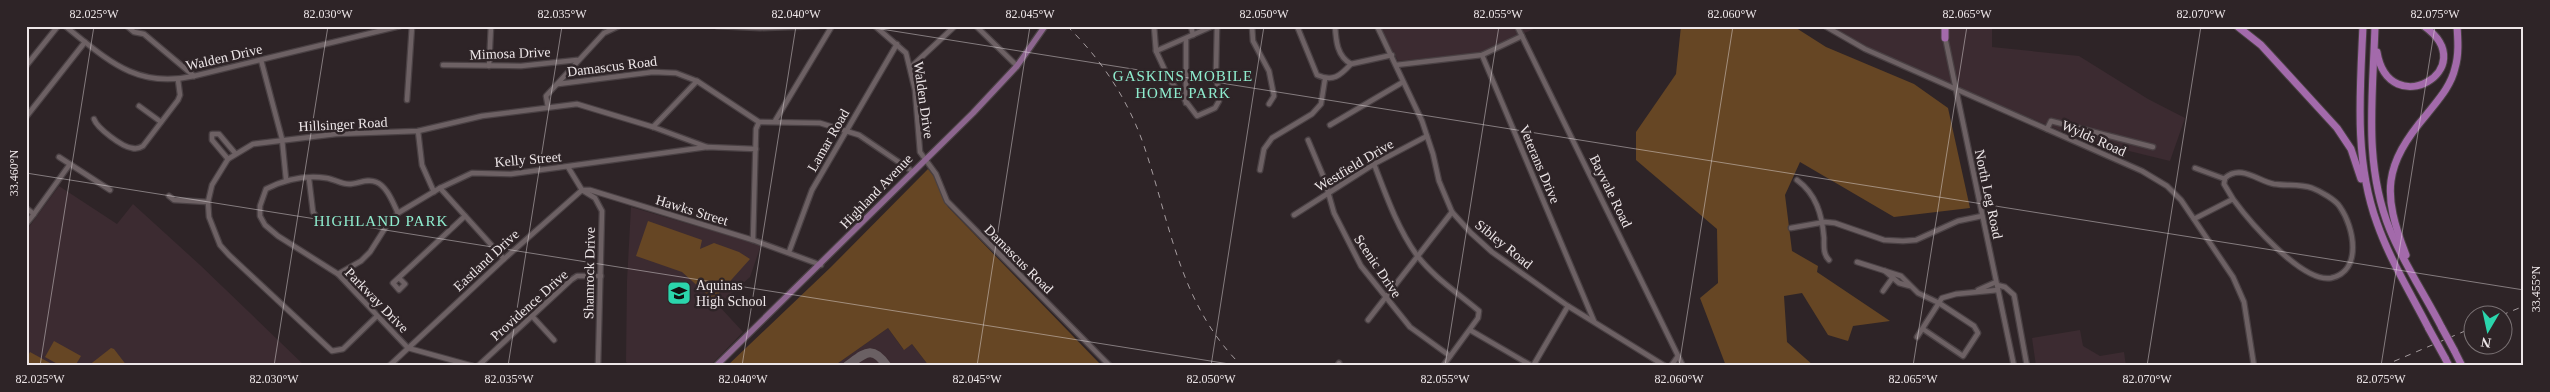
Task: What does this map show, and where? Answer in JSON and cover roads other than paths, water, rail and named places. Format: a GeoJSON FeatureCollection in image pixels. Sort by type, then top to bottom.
{"type":"FeatureCollection","features":[{"type":"Feature","properties":{"kind":"highway"},"geometry":{"type":"LineString","coordinates":[[1944,26],[1945,38]]}},
{"type":"Feature","properties":{"kind":"highway"},"geometry":{"type":"LineString","coordinates":[[2237,26],[2261,45],[2343,136],[2355,157],[2375,227],[2384,248],[2399,271]]}},
{"type":"Feature","properties":{"kind":"highway"},"geometry":{"type":"LineString","coordinates":[[2363,26],[2360,118],[2362,162],[2376,221],[2399,271],[2449,366]]}},
{"type":"Feature","properties":{"kind":"highway"},"geometry":{"type":"LineString","coordinates":[[2376,26],[2377,56],[2384,70],[2397,82],[2412,87],[2430,82],[2438,74],[2443,64],[2441,46],[2424,26]]}},
{"type":"Feature","properties":{"kind":"highway"},"geometry":{"type":"LineString","coordinates":[[2376,26],[2370,133],[2374,170],[2390,229],[2462,366]]}},
{"type":"Feature","properties":{"kind":"highway"},"geometry":{"type":"LineString","coordinates":[[2415,279],[2390,209],[2391,182],[2403,147],[2451,80],[2457,60],[2458,30],[2462,26]]}},
{"type":"Feature","properties":{"kind":"main road","name":"Highland Avenue"},"geometry":{"type":"LineString","coordinates":[[716,366],[821,265],[1016,66],[1045,26]]}},
{"type":"Feature","properties":{"kind":"street"},"geometry":{"type":"LineString","coordinates":[[26,66],[58,26]]}},
{"type":"Feature","properties":{"kind":"street","name":"Walden Drive"},"geometry":{"type":"LineString","coordinates":[[65,26],[114,65],[129,72],[160,80],[178,80],[400,26]]}},
{"type":"Feature","properties":{"kind":"street"},"geometry":{"type":"LineString","coordinates":[[127,26],[134,32],[144,34],[194,76]]}},
{"type":"Feature","properties":{"kind":"street"},"geometry":{"type":"LineString","coordinates":[[408,100],[412,26]]}},
{"type":"Feature","properties":{"kind":"street"},"geometry":{"type":"LineString","coordinates":[[489,66],[492,26]]}},
{"type":"Feature","properties":{"kind":"street"},"geometry":{"type":"LineString","coordinates":[[548,108],[546,96],[577,60],[604,33],[619,26]]}},
{"type":"Feature","properties":{"kind":"street"},"geometry":{"type":"LineString","coordinates":[[717,26],[760,28],[818,26]]}},
{"type":"Feature","properties":{"kind":"street"},"geometry":{"type":"LineString","coordinates":[[775,121],[832,26]]}},
{"type":"Feature","properties":{"kind":"street","name":"Walden Drive"},"geometry":{"type":"LineString","coordinates":[[875,26],[906,53],[911,67],[920,152],[924,159]]}},
{"type":"Feature","properties":{"kind":"street"},"geometry":{"type":"LineString","coordinates":[[911,67],[955,26]]}},
{"type":"Feature","properties":{"kind":"street"},"geometry":{"type":"LineString","coordinates":[[976,26],[1016,66]]}},
{"type":"Feature","properties":{"kind":"street"},"geometry":{"type":"LineString","coordinates":[[1154,26],[1156,51],[1169,79],[1186,104],[1197,116],[1215,108],[1219,101],[1215,26],[1186,40],[1156,51]]}},
{"type":"Feature","properties":{"kind":"street"},"geometry":{"type":"LineString","coordinates":[[1191,26],[1193,35]]}},
{"type":"Feature","properties":{"kind":"street"},"geometry":{"type":"LineString","coordinates":[[1252,26],[1253,41],[1269,72],[1274,96],[1269,104]]}},
{"type":"Feature","properties":{"kind":"street"},"geometry":{"type":"LineString","coordinates":[[1297,26],[1317,75],[1325,78],[1334,78],[1343,74],[1351,64]]}},
{"type":"Feature","properties":{"kind":"street"},"geometry":{"type":"LineString","coordinates":[[1335,26],[1338,49],[1345,61],[1351,64],[1392,55]]}},
{"type":"Feature","properties":{"kind":"street","name":"Sibley Road"},"geometry":{"type":"LineString","coordinates":[[1378,26],[1427,136],[1439,181],[1452,212],[1470,233],[1492,252],[1568,306],[1665,366]]}},
{"type":"Feature","properties":{"kind":"street","name":"Bayvale Road"},"geometry":{"type":"LineString","coordinates":[[1517,26],[1683,366]]}},
{"type":"Feature","properties":{"kind":"street","name":"Wylds Road"},"geometry":{"type":"LineString","coordinates":[[1824,26],[1865,49],[2158,180],[2172,191],[2194,219],[2240,290],[2254,366]]}},
{"type":"Feature","properties":{"kind":"street"},"geometry":{"type":"LineString","coordinates":[[1396,65],[1482,55],[1522,36]]}},
{"type":"Feature","properties":{"kind":"street","name":"North Leg Road"},"geometry":{"type":"LineString","coordinates":[[1945,38],[2014,366]]}},
{"type":"Feature","properties":{"kind":"street"},"geometry":{"type":"LineString","coordinates":[[1186,40],[1186,104]]}},
{"type":"Feature","properties":{"kind":"street"},"geometry":{"type":"LineString","coordinates":[[26,118],[85,42]]}},
{"type":"Feature","properties":{"kind":"street","name":"Lamar Road"},"geometry":{"type":"LineString","coordinates":[[790,252],[812,190],[897,44]]}},
{"type":"Feature","properties":{"kind":"street","name":"Veterans Drive"},"geometry":{"type":"LineString","coordinates":[[1482,55],[1594,322]]}},
{"type":"Feature","properties":{"kind":"street"},"geometry":{"type":"LineString","coordinates":[[261,60],[282,139],[286,179],[328,178],[348,184],[368,180],[376,182],[388,193],[398,213]]}},
{"type":"Feature","properties":{"kind":"street","name":"Mimosa Drive"},"geometry":{"type":"LineString","coordinates":[[444,65],[521,66],[577,60]]}},
{"type":"Feature","properties":{"kind":"street","name":"Damascus Road"},"geometry":{"type":"LineString","coordinates":[[558,84],[664,71],[697,81],[759,122]]}},
{"type":"Feature","properties":{"kind":"street"},"geometry":{"type":"LineString","coordinates":[[1260,170],[1264,149],[1272,138],[1312,114],[1321,104],[1325,78]]}},
{"type":"Feature","properties":{"kind":"street"},"geometry":{"type":"LineString","coordinates":[[94,119],[96,126],[132,148],[143,146],[180,95],[178,80]]}},
{"type":"Feature","properties":{"kind":"street"},"geometry":{"type":"LineString","coordinates":[[653,127],[697,81]]}},
{"type":"Feature","properties":{"kind":"street"},"geometry":{"type":"LineString","coordinates":[[1330,125],[1403,82]]}},
{"type":"Feature","properties":{"kind":"street","name":"Hillsinger Road"},"geometry":{"type":"LineString","coordinates":[[377,316],[342,349],[336,351],[329,349],[220,245],[209,217],[208,202],[212,185],[228,160],[236,153],[253,144],[282,139],[418,132],[482,116],[583,105],[653,127],[706,147]]}},
{"type":"Feature","properties":{"kind":"street"},"geometry":{"type":"LineString","coordinates":[[139,106],[161,122]]}},
{"type":"Feature","properties":{"kind":"street"},"geometry":{"type":"LineString","coordinates":[[753,240],[756,129],[759,122],[775,121],[820,124],[847,130],[874,143],[912,171]]}},
{"type":"Feature","properties":{"kind":"street"},"geometry":{"type":"LineString","coordinates":[[2047,129],[2051,121],[2153,147]]}},
{"type":"Feature","properties":{"kind":"street"},"geometry":{"type":"LineString","coordinates":[[418,132],[422,165],[434,192]]}},
{"type":"Feature","properties":{"kind":"street"},"geometry":{"type":"LineString","coordinates":[[228,160],[212,140],[212,134],[219,134],[236,153]]}},
{"type":"Feature","properties":{"kind":"street","name":"Westfield Drive"},"geometry":{"type":"LineString","coordinates":[[1294,215],[1374,164],[1427,136]]}},
{"type":"Feature","properties":{"kind":"street","name":"Scenic Drive"},"geometry":{"type":"LineString","coordinates":[[1308,140],[1343,234],[1360,266],[1385,299],[1410,327],[1450,356]]}},
{"type":"Feature","properties":{"kind":"street","name":"Kelly Street"},"geometry":{"type":"LineString","coordinates":[[338,274],[362,261],[389,222],[398,213],[440,188],[472,174],[511,174],[706,147],[756,149]]}},
{"type":"Feature","properties":{"kind":"street"},"geometry":{"type":"LineString","coordinates":[[60,157],[110,190]]}},
{"type":"Feature","properties":{"kind":"street","name":"Damascus Road"},"geometry":{"type":"LineString","coordinates":[[924,159],[936,174],[947,201],[1110,366]]}},
{"type":"Feature","properties":{"kind":"street"},"geometry":{"type":"LineString","coordinates":[[26,224],[70,164]]}},
{"type":"Feature","properties":{"kind":"street"},"geometry":{"type":"LineString","coordinates":[[1374,164],[1401,231],[1417,256],[1454,292],[1479,310],[1478,318],[1443,366]]}},
{"type":"Feature","properties":{"kind":"street"},"geometry":{"type":"LineString","coordinates":[[568,167],[582,190],[599,203],[605,195]]}},
{"type":"Feature","properties":{"kind":"street"},"geometry":{"type":"LineString","coordinates":[[2194,168],[2225,179]]}},
{"type":"Feature","properties":{"kind":"street"},"geometry":{"type":"LineString","coordinates":[[2244,172],[2263,182],[2313,189],[2340,206],[2352,235],[2353,250],[2348,266],[2339,275],[2331,278],[2313,275],[2262,235],[2233,199],[2224,184],[2225,179],[2230,173],[2244,172]]}},
{"type":"Feature","properties":{"kind":"street","name":"Parkway Drive"},"geometry":{"type":"LineString","coordinates":[[286,179],[266,189],[262,197],[260,216],[265,225],[278,236],[338,274],[408,348],[473,366]]}},
{"type":"Feature","properties":{"kind":"street"},"geometry":{"type":"LineString","coordinates":[[308,179],[313,212],[316,216]]}},
{"type":"Feature","properties":{"kind":"street"},"geometry":{"type":"LineString","coordinates":[[1797,180],[1808,188],[1818,206],[1823,223],[1825,256],[1828,260]]}},
{"type":"Feature","properties":{"kind":"street"},"geometry":{"type":"LineString","coordinates":[[440,188],[504,258]]}},
{"type":"Feature","properties":{"kind":"street","name":"Hawks Street"},"geometry":{"type":"LineString","coordinates":[[582,190],[605,195],[753,240],[790,252],[821,265]]}},
{"type":"Feature","properties":{"kind":"street","name":"Eastland Drive"},"geometry":{"type":"LineString","coordinates":[[389,366],[504,258],[582,190]]}},
{"type":"Feature","properties":{"kind":"street"},"geometry":{"type":"LineString","coordinates":[[169,196],[174,200],[208,202]]}},
{"type":"Feature","properties":{"kind":"street"},"geometry":{"type":"LineString","coordinates":[[2194,219],[2233,199]]}},
{"type":"Feature","properties":{"kind":"street","name":"Shamrock Drive"},"geometry":{"type":"LineString","coordinates":[[598,366],[602,211],[599,203]]}},
{"type":"Feature","properties":{"kind":"street"},"geometry":{"type":"LineString","coordinates":[[26,208],[34,214]]}},
{"type":"Feature","properties":{"kind":"street"},"geometry":{"type":"LineString","coordinates":[[1368,320],[1452,212]]}},
{"type":"Feature","properties":{"kind":"street"},"geometry":{"type":"LineString","coordinates":[[398,278],[465,216]]}},
{"type":"Feature","properties":{"kind":"street"},"geometry":{"type":"LineString","coordinates":[[1791,228],[1823,223],[1844,226],[1856,232],[1884,240],[1903,241],[1916,240],[1958,221],[1982,216]]}},
{"type":"Feature","properties":{"kind":"street"},"geometry":{"type":"LineString","coordinates":[[1856,262],[1901,276],[1925,298],[1939,302],[1977,329],[1977,337],[1963,356],[1923,329]]}},
{"type":"Feature","properties":{"kind":"street"},"geometry":{"type":"LineString","coordinates":[[1884,270],[1899,283],[1911,286]]}},
{"type":"Feature","properties":{"kind":"street","name":"Providence Drive"},"geometry":{"type":"LineString","coordinates":[[478,366],[571,280],[577,276],[601,276]]}},
{"type":"Feature","properties":{"kind":"street"},"geometry":{"type":"LineString","coordinates":[[1883,291],[1893,278]]}},
{"type":"Feature","properties":{"kind":"street"},"geometry":{"type":"LineString","coordinates":[[1974,292],[1997,286]]}},
{"type":"Feature","properties":{"kind":"street"},"geometry":{"type":"LineString","coordinates":[[1917,337],[1942,298],[1997,286],[2005,287],[2014,295],[2027,366]]}},
{"type":"Feature","properties":{"kind":"street"},"geometry":{"type":"LineString","coordinates":[[1470,330],[1532,366],[1568,306]]}},
{"type":"Feature","properties":{"kind":"street"},"geometry":{"type":"LineString","coordinates":[[532,316],[554,340]]}},
{"type":"Feature","properties":{"kind":"street"},"geometry":{"type":"LineString","coordinates":[[1671,366],[1678,356]]}},
{"type":"Feature","properties":{"kind":"railway"},"geometry":{"type":"LineString","coordinates":[[1067,26],[1102,66],[1129,110],[1143,143],[1179,261],[1190,289],[1204,316],[1221,342],[1242,366]]}},
{"type":"Feature","properties":{"kind":"railway"},"geometry":{"type":"LineString","coordinates":[[2512,311],[2524,306]]}},
{"type":"Feature","properties":{"kind":"railway"},"geometry":{"type":"LineString","coordinates":[[2383,366],[2462,332]]}},
{"type":"Feature","properties":{"kind":"place","name":"Aquinas High School"},"geometry":{"type":"Point","coordinates":[679,293]}},
{"type":"Feature","properties":{"kind":"district","name":"GASKINS MOBILE HOME PARK"},"geometry":{"type":"Point","coordinates":[1183,84]}},
{"type":"Feature","properties":{"kind":"district","name":"HIGHLAND PARK"},"geometry":{"type":"Point","coordinates":[381,221]}}]}
